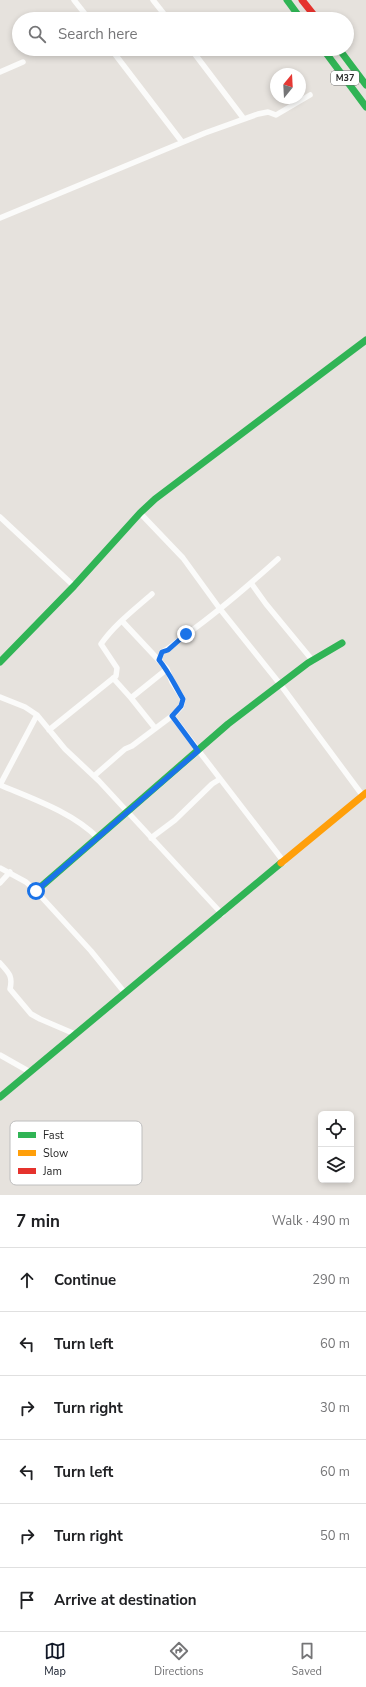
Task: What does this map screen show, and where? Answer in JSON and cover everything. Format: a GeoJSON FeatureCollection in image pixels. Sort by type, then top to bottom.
{"type":"FeatureCollection","features":[{"type":"Feature","properties":{"kind":"main road"},"geometry":{"type":"LineString","coordinates":[[287,0],[296,12]]}},
{"type":"Feature","properties":{"kind":"main road"},"geometry":{"type":"LineString","coordinates":[[302,0],[311,12]]}},
{"type":"Feature","properties":{"kind":"main road","name":"M37"},"geometry":{"type":"LineString","coordinates":[[344,56],[366,85]]}},
{"type":"Feature","properties":{"kind":"main road","name":"M37"},"geometry":{"type":"LineString","coordinates":[[330,58],[366,107]]}},
{"type":"Feature","properties":{"kind":"main road"},"geometry":{"type":"LineString","coordinates":[[0,662],[74,586],[140,513],[155,499],[366,340]]}},
{"type":"Feature","properties":{"kind":"main road"},"geometry":{"type":"LineString","coordinates":[[36,891],[228,724],[280,684],[342,643]]}},
{"type":"Feature","properties":{"kind":"main road"},"geometry":{"type":"LineString","coordinates":[[0,1097],[222,914],[252,887],[284,862],[364,794]]}},
{"type":"Feature","properties":{"kind":"street"},"geometry":{"type":"LineString","coordinates":[[74,0],[83,12]]}},
{"type":"Feature","properties":{"kind":"street"},"geometry":{"type":"LineString","coordinates":[[153,0],[162,12]]}},
{"type":"Feature","properties":{"kind":"street"},"geometry":{"type":"LineString","coordinates":[[116,56],[182,142]]}},
{"type":"Feature","properties":{"kind":"street"},"geometry":{"type":"LineString","coordinates":[[196,56],[244,119]]}},
{"type":"Feature","properties":{"kind":"street"},"geometry":{"type":"LineString","coordinates":[[0,72],[23,62]]}},
{"type":"Feature","properties":{"kind":"street"},"geometry":{"type":"LineString","coordinates":[[0,218],[182,142],[258,114],[268,112],[276,115],[310,95]]}},
{"type":"Feature","properties":{"kind":"street"},"geometry":{"type":"LineString","coordinates":[[140,513],[183,558],[220,609],[280,684],[364,794]]}},
{"type":"Feature","properties":{"kind":"street"},"geometry":{"type":"LineString","coordinates":[[0,517],[74,586]]}},
{"type":"Feature","properties":{"kind":"street"},"geometry":{"type":"LineString","coordinates":[[159,660],[162,652],[168,650],[220,609],[278,559]]}},
{"type":"Feature","properties":{"kind":"street"},"geometry":{"type":"LineString","coordinates":[[251,583],[266,604],[313,661]]}},
{"type":"Feature","properties":{"kind":"street"},"geometry":{"type":"LineString","coordinates":[[49,730],[116,676],[118,668],[101,644],[122,621],[152,594]]}},
{"type":"Feature","properties":{"kind":"street"},"geometry":{"type":"LineString","coordinates":[[94,776],[125,749],[132,746],[172,716],[181,706],[183,699],[172,682],[167,669],[122,621]]}},
{"type":"Feature","properties":{"kind":"street"},"geometry":{"type":"LineString","coordinates":[[131,698],[167,669]]}},
{"type":"Feature","properties":{"kind":"street"},"geometry":{"type":"LineString","coordinates":[[112,678],[131,698],[155,728]]}},
{"type":"Feature","properties":{"kind":"street"},"geometry":{"type":"LineString","coordinates":[[0,697],[25,707],[37,715],[65,749],[94,776],[222,914]]}},
{"type":"Feature","properties":{"kind":"street"},"geometry":{"type":"LineString","coordinates":[[37,715],[0,785],[74,820],[85,826],[98,838]]}},
{"type":"Feature","properties":{"kind":"street"},"geometry":{"type":"LineString","coordinates":[[172,716],[284,862]]}},
{"type":"Feature","properties":{"kind":"street"},"geometry":{"type":"LineString","coordinates":[[151,838],[174,820],[212,784],[220,779]]}},
{"type":"Feature","properties":{"kind":"street"},"geometry":{"type":"LineString","coordinates":[[0,868],[10,872],[26,882],[36,891],[91,951],[125,993]]}},
{"type":"Feature","properties":{"kind":"street"},"geometry":{"type":"LineString","coordinates":[[0,883],[10,872]]}},
{"type":"Feature","properties":{"kind":"street"},"geometry":{"type":"LineString","coordinates":[[0,963],[8,972],[12,980],[10,989],[31,1014],[75,1034]]}},
{"type":"Feature","properties":{"kind":"street"},"geometry":{"type":"LineString","coordinates":[[0,1055],[30,1072]]}},
{"type":"Feature","properties":{"kind":"traffic: fast"},"geometry":{"type":"LineString","coordinates":[[287,0],[296,12]]}},
{"type":"Feature","properties":{"kind":"traffic: fast"},"geometry":{"type":"LineString","coordinates":[[328,56],[366,107]]}},
{"type":"Feature","properties":{"kind":"traffic: fast"},"geometry":{"type":"LineString","coordinates":[[344,56],[366,85]]}},
{"type":"Feature","properties":{"kind":"traffic: fast"},"geometry":{"type":"LineString","coordinates":[[0,662],[74,586],[140,513],[155,499],[366,340]]}},
{"type":"Feature","properties":{"kind":"traffic: fast"},"geometry":{"type":"LineString","coordinates":[[36,891],[228,724],[308,663],[342,643]]}},
{"type":"Feature","properties":{"kind":"traffic: fast"},"geometry":{"type":"LineString","coordinates":[[0,1097],[281,863]]}},
{"type":"Feature","properties":{"kind":"traffic: slow"},"geometry":{"type":"LineString","coordinates":[[281,863],[366,793]]}},
{"type":"Feature","properties":{"kind":"traffic: jam"},"geometry":{"type":"LineString","coordinates":[[302,0],[311,12]]}},
{"type":"Feature","properties":{"kind":"route"},"geometry":{"type":"LineString","coordinates":[[36,891],[198,751],[172,716],[181,706],[183,699],[172,682],[167,669],[159,660],[162,652],[168,650],[186,634]]}}]}
